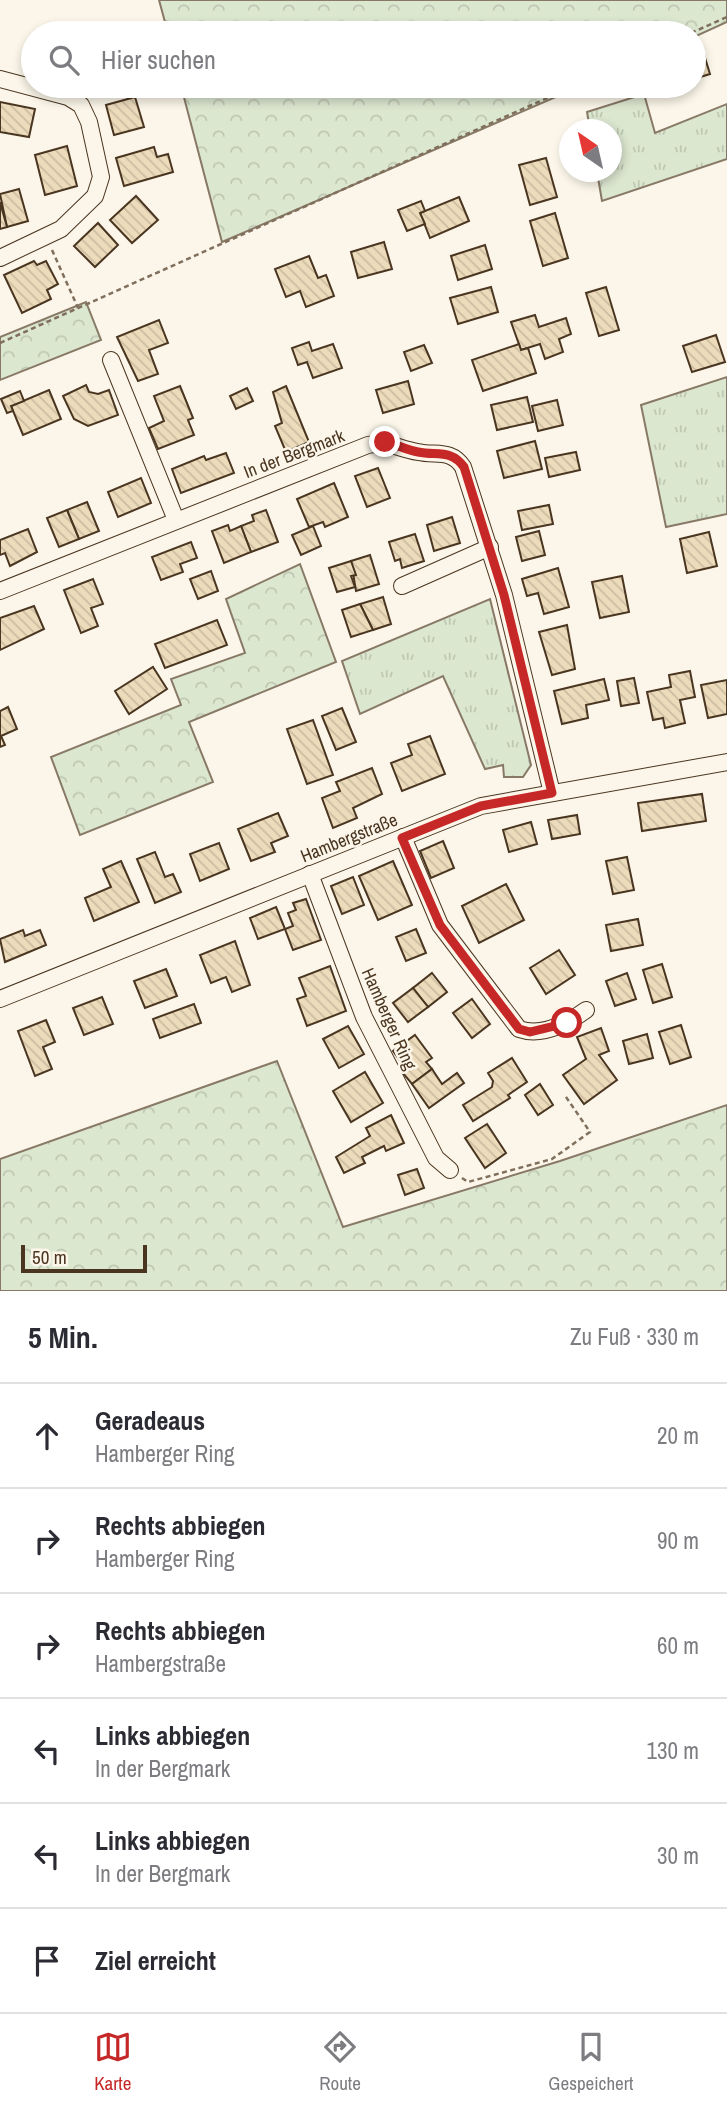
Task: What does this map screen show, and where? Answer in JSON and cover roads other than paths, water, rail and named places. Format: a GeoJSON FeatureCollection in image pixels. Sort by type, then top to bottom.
{"type":"FeatureCollection","features":[{"type":"Feature","properties":{"kind":"street"},"geometry":{"type":"LineString","coordinates":[[0,79],[21,85]]}},
{"type":"Feature","properties":{"kind":"street"},"geometry":{"type":"LineString","coordinates":[[0,258],[61,229],[86,204],[98,187],[101,177],[89,122],[80,105],[70,98]]}},
{"type":"Feature","properties":{"kind":"street"},"geometry":{"type":"LineString","coordinates":[[111,360],[176,520]]}},
{"type":"Feature","properties":{"kind":"street","name":"In der Bergmark"},"geometry":{"type":"LineString","coordinates":[[0,591],[368,445],[385,442],[417,452],[448,453],[457,458],[470,482],[490,547],[552,793]]}},
{"type":"Feature","properties":{"kind":"street"},"geometry":{"type":"LineString","coordinates":[[402,586],[490,547]]}},
{"type":"Feature","properties":{"kind":"street","name":"Hambergstraße"},"geometry":{"type":"LineString","coordinates":[[0,999],[481,806],[727,762]]}},
{"type":"Feature","properties":{"kind":"street"},"geometry":{"type":"LineString","coordinates":[[402,838],[440,925],[519,1029],[530,1032],[567,1023],[586,1010]]}},
{"type":"Feature","properties":{"kind":"street","name":"Hamberger Ring"},"geometry":{"type":"LineString","coordinates":[[310,874],[364,1017],[436,1158],[450,1170]]}}]}
